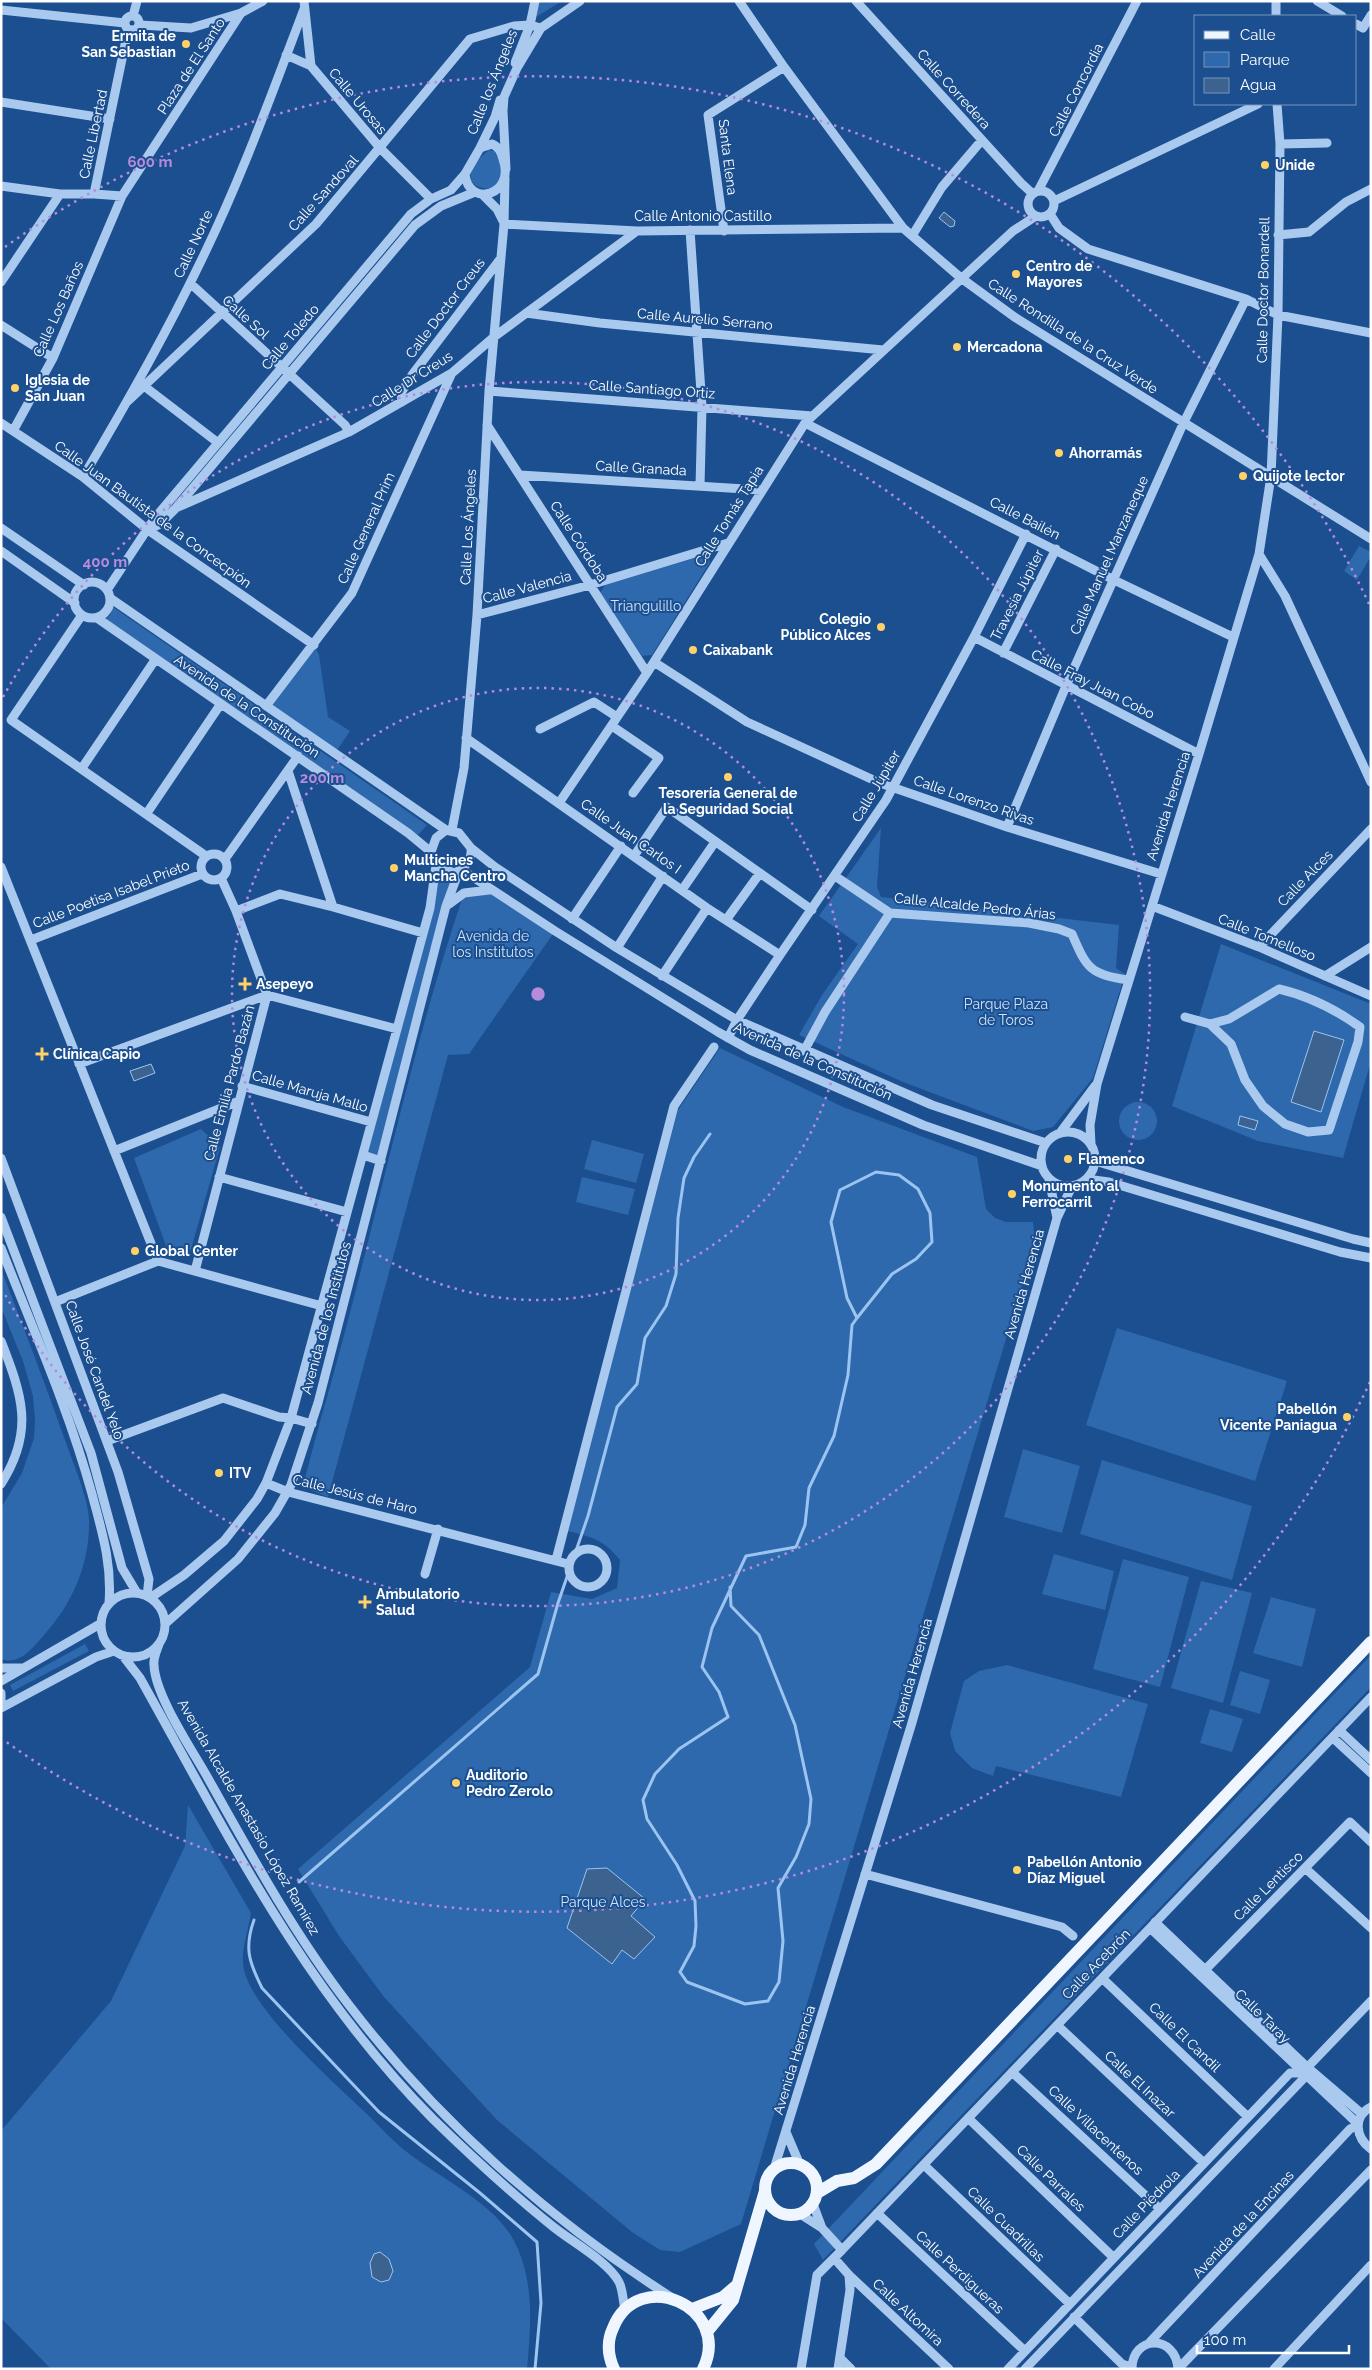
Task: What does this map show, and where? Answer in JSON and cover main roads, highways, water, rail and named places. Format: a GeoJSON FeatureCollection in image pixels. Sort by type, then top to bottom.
{"type":"FeatureCollection","features":[{"type":"Feature","properties":{"kind":"main road"},"geometry":{"type":"LineString","coordinates":[[706,2332],[732,2300],[739,2283],[767,2179],[774,2169],[782,2164],[800,2165],[812,2174],[837,2181],[854,2178],[876,2164],[1371,1642]]}},
{"type":"Feature","properties":{"kind":"main road"},"geometry":{"type":"LineString","coordinates":[[812,2174],[817,2183],[815,2198]]}},
{"type":"Feature","properties":{"kind":"main road"},"geometry":{"type":"LineString","coordinates":[[765,2191],[768,2202],[775,2210],[783,2214],[800,2214],[815,2198],[837,2181]]}},
{"type":"Feature","properties":{"kind":"main road"},"geometry":{"type":"LineString","coordinates":[[756,2224],[775,2210]]}},
{"type":"Feature","properties":{"kind":"main road"},"geometry":{"type":"LineString","coordinates":[[692,2309],[723,2297],[739,2283]]}},
{"type":"Feature","properties":{"kind":"main road"},"geometry":{"type":"LineString","coordinates":[[614,2369],[609,2349],[610,2335],[616,2321],[624,2310],[642,2299],[653,2297],[674,2298],[692,2309],[698,2316],[706,2332],[708,2347],[703,2369]]}},
{"type":"Feature","properties":{"kind":"water"},"geometry":{"type":"Polygon","coordinates":[[[944,212],[955,221],[954,226],[950,227],[939,218],[944,212]]]}},
{"type":"Feature","properties":{"kind":"water"},"geometry":{"type":"Polygon","coordinates":[[[1314,1031],[1344,1040],[1321,1112],[1291,1102],[1314,1031]]]}},
{"type":"Feature","properties":{"kind":"water"},"geometry":{"type":"Polygon","coordinates":[[[151,1064],[155,1073],[134,1081],[130,1071],[151,1064]]]}},
{"type":"Feature","properties":{"kind":"water"},"geometry":{"type":"Polygon","coordinates":[[[1240,1116],[1258,1121],[1255,1130],[1238,1125],[1240,1116]]]}},
{"type":"Feature","properties":{"kind":"water"},"geometry":{"type":"Polygon","coordinates":[[[607,1868],[645,1899],[631,1916],[655,1937],[634,1959],[622,1950],[612,1964],[567,1928],[587,1869],[607,1868]]]}},
{"type":"Feature","properties":{"kind":"water"},"geometry":{"type":"Polygon","coordinates":[[[380,2252],[389,2259],[393,2271],[389,2280],[381,2282],[372,2277],[370,2263],[374,2254],[380,2252]]]}},
{"type":"Feature","properties":{"kind":"waterway"},"geometry":{"type":"LineString","coordinates":[[299,1882],[538,1674],[558,1603],[588,1516],[617,1407],[637,1384],[645,1338],[666,1306],[676,1274],[678,1218],[684,1178],[694,1157],[710,1134]]}},
{"type":"Feature","properties":{"kind":"waterway"},"geometry":{"type":"LineString","coordinates":[[730,1587],[731,1606],[759,1635],[795,1725],[811,1799],[809,1824],[796,1857],[778,1888],[783,1941],[779,1982],[768,2001],[745,2004],[687,1982],[680,1972],[694,1946],[696,1926],[695,1901],[677,1865],[647,1819],[643,1800],[655,1774],[679,1749],[728,1717],[719,1692],[702,1667],[712,1628],[746,1556],[796,1547],[805,1525],[809,1488],[834,1436],[848,1375],[852,1325],[857,1318],[847,1298],[831,1222],[840,1190],[876,1172],[899,1175],[918,1189],[930,1213],[932,1242],[916,1259],[892,1274],[857,1318]]}},
{"type":"Feature","properties":{"kind":"waterway"},"geometry":{"type":"LineString","coordinates":[[254,1920],[249,1939],[249,1955],[262,1988],[379,2112],[480,2193],[537,2242],[541,2303],[535,2369]]}},
{"type":"Feature","properties":{"kind":"place","name":"Ermita de San Sebastian"},"geometry":{"type":"Point","coordinates":[186,44]}},
{"type":"Feature","properties":{"kind":"place","name":"Unide"},"geometry":{"type":"Point","coordinates":[1265,165]}},
{"type":"Feature","properties":{"kind":"place","name":"Centro de Mayores"},"geometry":{"type":"Point","coordinates":[1016,274]}},
{"type":"Feature","properties":{"kind":"place","name":"Mercadona"},"geometry":{"type":"Point","coordinates":[957,347]}},
{"type":"Feature","properties":{"kind":"place","name":"Iglesia de San Juan"},"geometry":{"type":"Point","coordinates":[15,388]}},
{"type":"Feature","properties":{"kind":"place","name":"Ahorramás"},"geometry":{"type":"Point","coordinates":[1059,453]}},
{"type":"Feature","properties":{"kind":"place","name":"Quijote lector"},"geometry":{"type":"Point","coordinates":[1243,476]}},
{"type":"Feature","properties":{"kind":"place","name":"Colegio Público Alces"},"geometry":{"type":"Point","coordinates":[881,627]}},
{"type":"Feature","properties":{"kind":"place","name":"Caixabank"},"geometry":{"type":"Point","coordinates":[693,650]}},
{"type":"Feature","properties":{"kind":"place","name":"Tesorería General de la Seguridad Social"},"geometry":{"type":"Point","coordinates":[728,777]}},
{"type":"Feature","properties":{"kind":"place","name":"Multicines Mancha Centro"},"geometry":{"type":"Point","coordinates":[394,868]}},
{"type":"Feature","properties":{"kind":"place","name":"Asepeyo"},"geometry":{"type":"Point","coordinates":[245,984]}},
{"type":"Feature","properties":{"kind":"place","name":"Clínica Capio"},"geometry":{"type":"Point","coordinates":[42,1054]}},
{"type":"Feature","properties":{"kind":"place","name":"Flamenco"},"geometry":{"type":"Point","coordinates":[1068,1159]}},
{"type":"Feature","properties":{"kind":"place","name":"Monumento al Ferrocarril"},"geometry":{"type":"Point","coordinates":[1012,1194]}},
{"type":"Feature","properties":{"kind":"place","name":"Global Center"},"geometry":{"type":"Point","coordinates":[135,1251]}},
{"type":"Feature","properties":{"kind":"place","name":"Pabellón Vicente Paniagua"},"geometry":{"type":"Point","coordinates":[1347,1417]}},
{"type":"Feature","properties":{"kind":"place","name":"ITV"},"geometry":{"type":"Point","coordinates":[219,1473]}},
{"type":"Feature","properties":{"kind":"place","name":"Ambulatorio Salud"},"geometry":{"type":"Point","coordinates":[365,1602]}},
{"type":"Feature","properties":{"kind":"place","name":"Auditorio Pedro Zerolo"},"geometry":{"type":"Point","coordinates":[456,1783]}},
{"type":"Feature","properties":{"kind":"place","name":"Pabellón Antonio Díaz Miguel"},"geometry":{"type":"Point","coordinates":[1017,1870]}},
{"type":"Feature","properties":{"kind":"park label","name":"Triangulillo"},"geometry":{"type":"Point","coordinates":[646,606]}},
{"type":"Feature","properties":{"kind":"park label","name":"Avenida de los Institutos"},"geometry":{"type":"Point","coordinates":[493,944]}},
{"type":"Feature","properties":{"kind":"park label","name":"Parque Plaza de Toros"},"geometry":{"type":"Point","coordinates":[1006,1012]}},
{"type":"Feature","properties":{"kind":"park label","name":"Parque Alces"},"geometry":{"type":"Point","coordinates":[603,1902]}}]}
